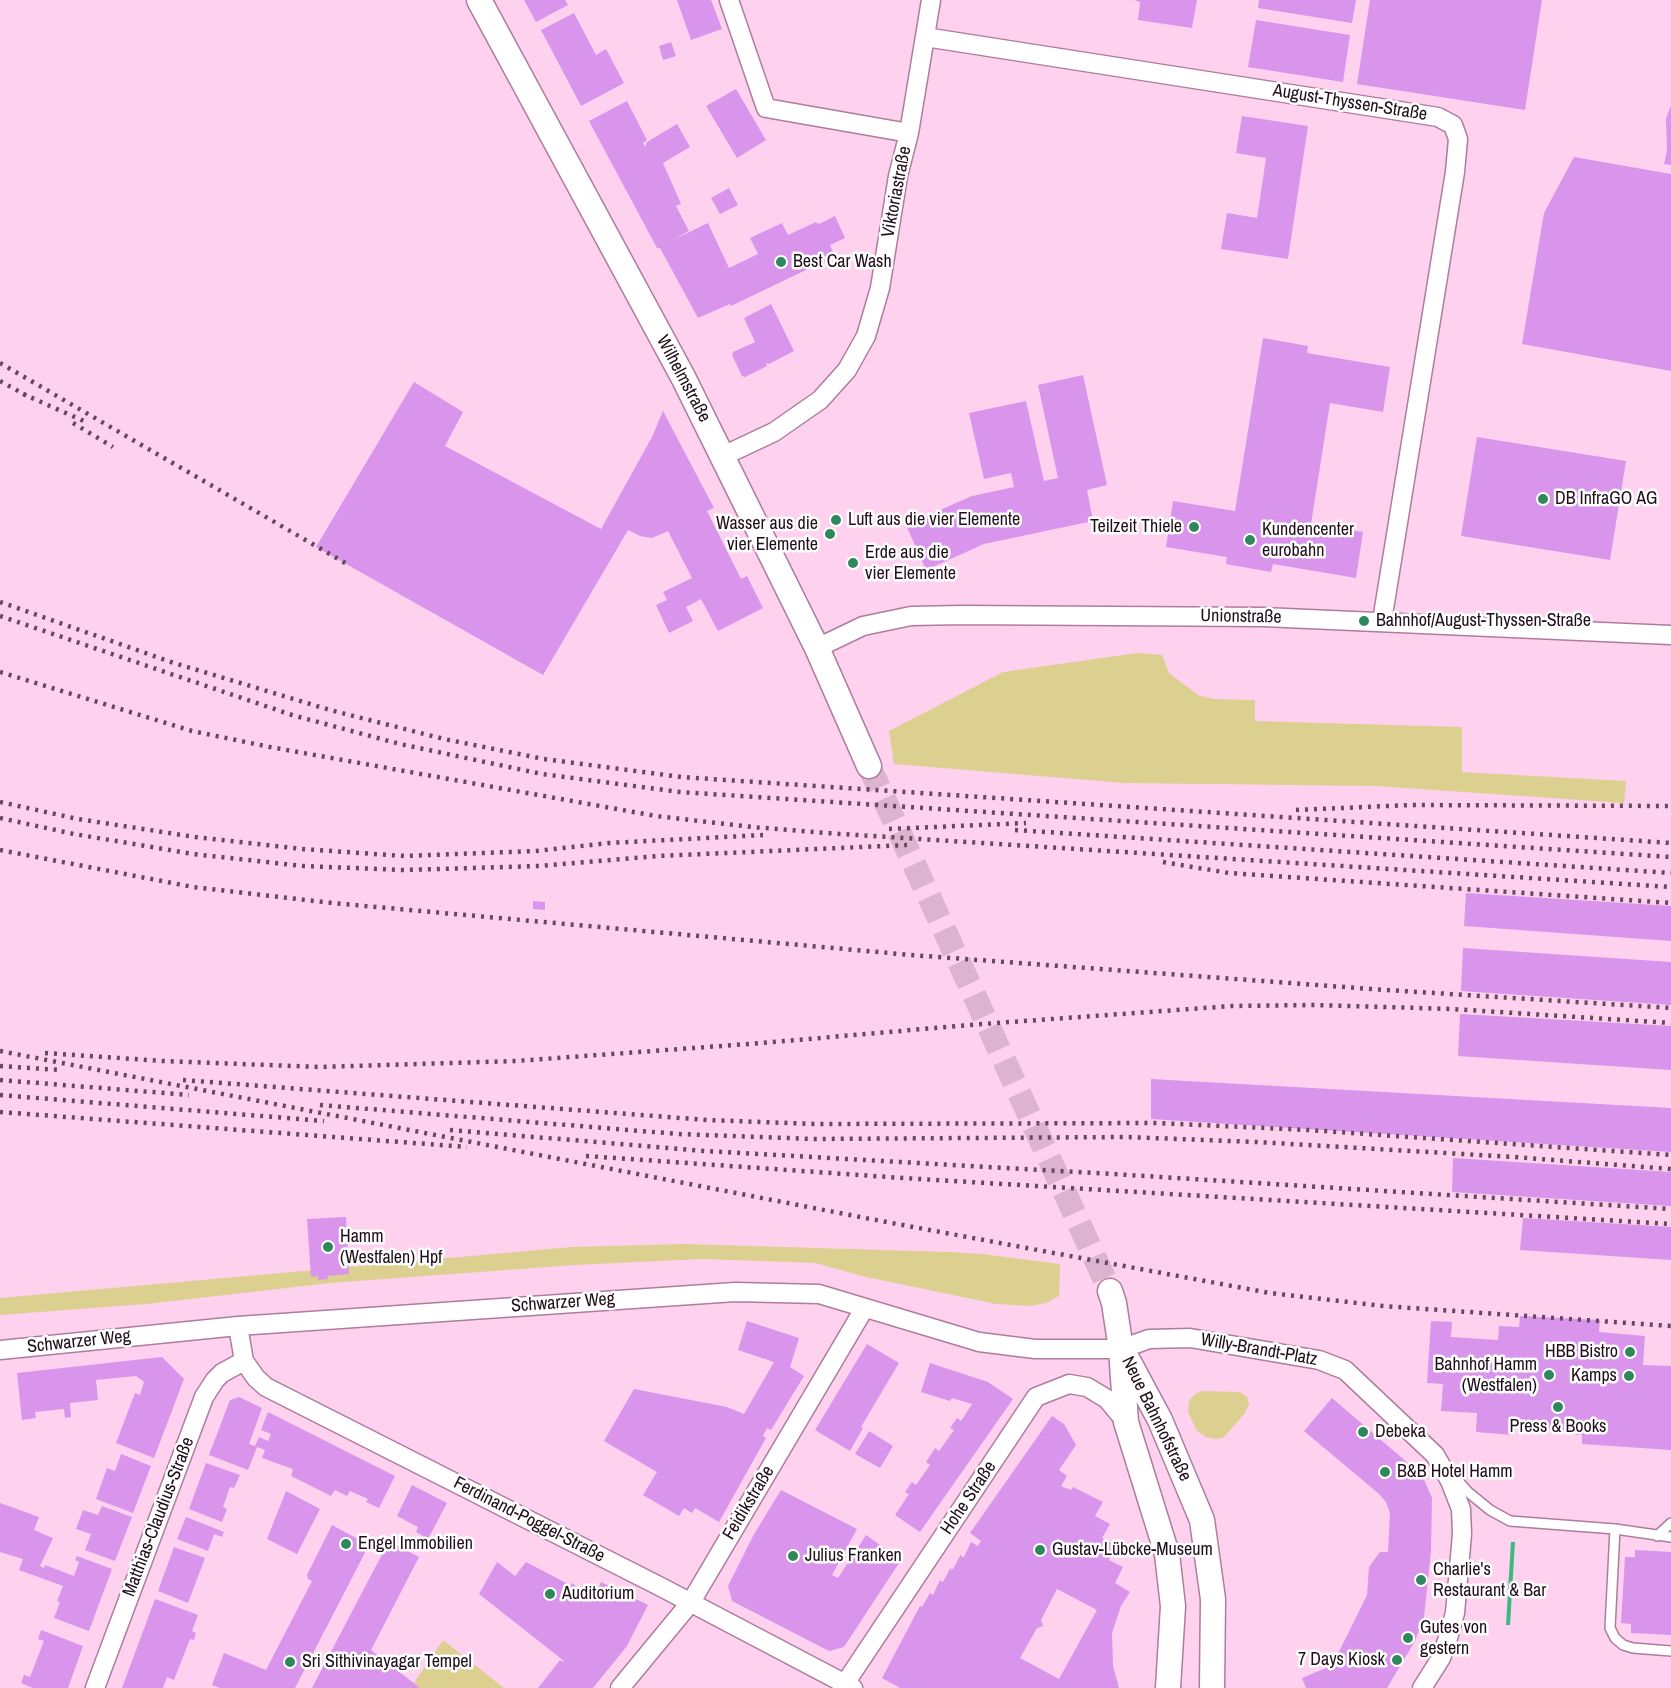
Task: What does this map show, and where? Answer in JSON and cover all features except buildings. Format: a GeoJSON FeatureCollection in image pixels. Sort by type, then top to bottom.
{"type":"FeatureCollection","features":[{"type":"Feature","properties":{"kind":"main road","name":"Wilhelmstraße"},"geometry":{"type":"LineString","coordinates":[[479,0],[683,377],[817,648],[869,766]]}},
{"type":"Feature","properties":{"kind":"main road"},"geometry":{"type":"LineString","coordinates":[[1110,1291],[1114,1302],[1121,1349]]}},
{"type":"Feature","properties":{"kind":"main road","name":"Neue Bahnhofstraße"},"geometry":{"type":"LineString","coordinates":[[1121,1349],[1126,1422],[1167,1554],[1173,1606],[1168,1688]]}},
{"type":"Feature","properties":{"kind":"main road","name":"Neue Bahnhofstraße"},"geometry":{"type":"LineString","coordinates":[[1121,1349],[1160,1420],[1202,1520],[1213,1599],[1212,1688]]}},
{"type":"Feature","properties":{"kind":"street"},"geometry":{"type":"LineString","coordinates":[[729,0],[766,108],[909,133]]}},
{"type":"Feature","properties":{"kind":"street","name":"Viktoriastraße"},"geometry":{"type":"LineString","coordinates":[[723,456],[774,432],[820,400],[847,370],[866,336],[880,288],[898,176],[909,133],[931,0]]}},
{"type":"Feature","properties":{"kind":"street","name":"August-Thyssen-Straße"},"geometry":{"type":"LineString","coordinates":[[925,37],[1438,117],[1453,125],[1458,139],[1455,172],[1382,621]]}},
{"type":"Feature","properties":{"kind":"street","name":"Unionstraße"},"geometry":{"type":"LineString","coordinates":[[817,648],[863,626],[911,616],[1263,617],[1671,635]]}},
{"type":"Feature","properties":{"kind":"street","name":"Schwarzer Weg"},"geometry":{"type":"LineString","coordinates":[[0,1350],[238,1326],[735,1292],[819,1294],[979,1342],[1035,1349],[1121,1349]]}},
{"type":"Feature","properties":{"kind":"street","name":"Feidikstraße"},"geometry":{"type":"LineString","coordinates":[[620,1688],[691,1602],[864,1309]]}},
{"type":"Feature","properties":{"kind":"street","name":"Ferdinand-Poggel-Straße"},"geometry":{"type":"LineString","coordinates":[[238,1326],[244,1361],[256,1378],[266,1387],[691,1602],[846,1686]]}},
{"type":"Feature","properties":{"kind":"street","name":"Willy-Brandt-Platz"},"geometry":{"type":"LineString","coordinates":[[1121,1349],[1149,1339],[1196,1338],[1300,1355],[1335,1365],[1356,1380],[1435,1455],[1450,1481],[1461,1509],[1462,1534],[1455,1613],[1441,1658],[1422,1688]]}},
{"type":"Feature","properties":{"kind":"street","name":"Matthias-Claudius-Straße"},"geometry":{"type":"LineString","coordinates":[[94,1688],[204,1397],[214,1380],[244,1361]]}},
{"type":"Feature","properties":{"kind":"street","name":"Hohe Straße"},"geometry":{"type":"LineString","coordinates":[[846,1686],[1036,1397],[1069,1384],[1087,1387],[1107,1399],[1126,1422]]}},
{"type":"Feature","properties":{"kind":"lane","name":"Willy-Brandt-Platz"},"geometry":{"type":"LineString","coordinates":[[1435,1455],[1468,1492],[1490,1510],[1510,1521],[1615,1528],[1671,1537]]}},
{"type":"Feature","properties":{"kind":"lane"},"geometry":{"type":"LineString","coordinates":[[1657,1536],[1671,1523]]}},
{"type":"Feature","properties":{"kind":"lane"},"geometry":{"type":"LineString","coordinates":[[1615,1528],[1610,1629],[1623,1645],[1671,1651]]}},
{"type":"Feature","properties":{"kind":"shaded area"},"geometry":{"type":"Polygon","coordinates":[[[1137,653],[1162,655],[1169,673],[1198,695],[1213,699],[1255,700],[1255,721],[1462,727],[1462,772],[1626,781],[1624,803],[1376,786],[1124,783],[894,764],[889,731],[1003,672],[1137,653]]]}},
{"type":"Feature","properties":{"kind":"shaded area"},"geometry":{"type":"Polygon","coordinates":[[[684,1244],[950,1252],[1060,1264],[1059,1296],[1046,1303],[1030,1306],[996,1304],[866,1277],[815,1263],[703,1259],[575,1265],[330,1283],[147,1304],[0,1315],[0,1298],[572,1247],[684,1244]]]}},
{"type":"Feature","properties":{"kind":"shaded area"},"geometry":{"type":"Polygon","coordinates":[[[1203,1391],[1240,1392],[1247,1397],[1249,1404],[1245,1413],[1223,1438],[1206,1437],[1197,1431],[1188,1412],[1189,1401],[1195,1394],[1203,1391]]]}},
{"type":"Feature","properties":{"kind":"shaded area"},"geometry":{"type":"Polygon","coordinates":[[[1511,1542],[1515,1542],[1510,1625],[1506,1625],[1511,1542]]]}},
{"type":"Feature","properties":{"kind":"shaded area"},"geometry":{"type":"Polygon","coordinates":[[[443,1640],[504,1688],[420,1688],[414,1683],[443,1640]]]}},
{"type":"Feature","properties":{"kind":"tunnel"},"geometry":{"type":"LineString","coordinates":[[869,766],[1110,1291]]}},
{"type":"Feature","properties":{"kind":"railway"},"geometry":{"type":"LineString","coordinates":[[0,363],[347,564]]}},
{"type":"Feature","properties":{"kind":"railway"},"geometry":{"type":"LineString","coordinates":[[0,381],[29,397]]}},
{"type":"Feature","properties":{"kind":"railway"},"geometry":{"type":"LineString","coordinates":[[23,394],[86,422]]}},
{"type":"Feature","properties":{"kind":"railway"},"geometry":{"type":"LineString","coordinates":[[73,423],[113,447]]}},
{"type":"Feature","properties":{"kind":"railway"},"geometry":{"type":"LineString","coordinates":[[0,602],[174,663],[330,710],[444,739],[544,759],[681,777],[1671,843]]}},
{"type":"Feature","properties":{"kind":"railway"},"geometry":{"type":"LineString","coordinates":[[0,616],[292,715],[400,744],[542,774],[680,792],[1671,857]]}},
{"type":"Feature","properties":{"kind":"railway"},"geometry":{"type":"LineString","coordinates":[[0,672],[192,731],[656,816],[826,833],[1671,887]]}},
{"type":"Feature","properties":{"kind":"railway"},"geometry":{"type":"LineString","coordinates":[[0,802],[78,819],[195,837],[302,849],[404,856],[536,851],[609,843],[763,835]]}},
{"type":"Feature","properties":{"kind":"railway"},"geometry":{"type":"LineString","coordinates":[[1296,810],[1410,805],[1671,806]]}},
{"type":"Feature","properties":{"kind":"railway"},"geometry":{"type":"LineString","coordinates":[[0,818],[74,834],[193,854],[303,866],[404,870],[539,866],[658,856],[907,845]]}},
{"type":"Feature","properties":{"kind":"railway"},"geometry":{"type":"LineString","coordinates":[[889,829],[1026,823]]}},
{"type":"Feature","properties":{"kind":"railway"},"geometry":{"type":"LineString","coordinates":[[1015,830],[1671,873]]}},
{"type":"Feature","properties":{"kind":"railway"},"geometry":{"type":"LineString","coordinates":[[0,850],[193,887],[332,903],[911,955],[1371,989],[1671,1008]]}},
{"type":"Feature","properties":{"kind":"railway"},"geometry":{"type":"LineString","coordinates":[[1163,862],[1229,873],[1671,903]]}},
{"type":"Feature","properties":{"kind":"railway"},"geometry":{"type":"LineString","coordinates":[[45,1053],[163,1061],[320,1067],[516,1061],[1232,1006],[1315,1005],[1452,1009],[1671,1023]]}},
{"type":"Feature","properties":{"kind":"railway"},"geometry":{"type":"LineString","coordinates":[[0,1051],[881,1221],[1270,1293],[1383,1306],[1671,1326]]}},
{"type":"Feature","properties":{"kind":"railway"},"geometry":{"type":"LineString","coordinates":[[0,1066],[60,1070]]}},
{"type":"Feature","properties":{"kind":"railway"},"geometry":{"type":"LineString","coordinates":[[0,1080],[189,1095]]}},
{"type":"Feature","properties":{"kind":"railway"},"geometry":{"type":"LineString","coordinates":[[183,1080],[707,1120],[815,1124],[1156,1123],[1308,1130],[1671,1155]]}},
{"type":"Feature","properties":{"kind":"railway"},"geometry":{"type":"LineString","coordinates":[[0,1095],[324,1121]]}},
{"type":"Feature","properties":{"kind":"railway"},"geometry":{"type":"LineString","coordinates":[[320,1105],[678,1134],[814,1139],[1126,1137],[1514,1157],[1671,1169]]}},
{"type":"Feature","properties":{"kind":"railway"},"geometry":{"type":"LineString","coordinates":[[0,1112],[467,1147]]}},
{"type":"Feature","properties":{"kind":"railway"},"geometry":{"type":"LineString","coordinates":[[450,1130],[705,1151],[1671,1209]]}},
{"type":"Feature","properties":{"kind":"railway"},"geometry":{"type":"LineString","coordinates":[[586,1156],[903,1178],[1671,1224]]}},
{"type":"Feature","properties":{"kind":"place","name":"Best Car Wash"},"geometry":{"type":"Point","coordinates":[781,262]}},
{"type":"Feature","properties":{"kind":"place","name":"DB InfraGO AG"},"geometry":{"type":"Point","coordinates":[1543,499]}},
{"type":"Feature","properties":{"kind":"place","name":"Luft aus die vier Elemente"},"geometry":{"type":"Point","coordinates":[836,520]}},
{"type":"Feature","properties":{"kind":"place","name":"Teilzeit Thiele"},"geometry":{"type":"Point","coordinates":[1194,527]}},
{"type":"Feature","properties":{"kind":"place","name":"Wasser aus die vier Elemente"},"geometry":{"type":"Point","coordinates":[830,534]}},
{"type":"Feature","properties":{"kind":"place","name":"Kundencenter eurobahn"},"geometry":{"type":"Point","coordinates":[1250,540]}},
{"type":"Feature","properties":{"kind":"place","name":"Erde aus die vier Elemente"},"geometry":{"type":"Point","coordinates":[853,563]}},
{"type":"Feature","properties":{"kind":"place","name":"Bahnhof/August-Thyssen-Straße"},"geometry":{"type":"Point","coordinates":[1364,621]}},
{"type":"Feature","properties":{"kind":"place","name":"Hamm (Westfalen) Hpf"},"geometry":{"type":"Point","coordinates":[328,1247]}},
{"type":"Feature","properties":{"kind":"place","name":"HBB Bistro"},"geometry":{"type":"Point","coordinates":[1630,1352]}},
{"type":"Feature","properties":{"kind":"place","name":"Bahnhof Hamm (Westfalen)"},"geometry":{"type":"Point","coordinates":[1549,1375]}},
{"type":"Feature","properties":{"kind":"place","name":"Kamps"},"geometry":{"type":"Point","coordinates":[1629,1376]}},
{"type":"Feature","properties":{"kind":"place","name":"Press & Books"},"geometry":{"type":"Point","coordinates":[1558,1407]}},
{"type":"Feature","properties":{"kind":"place","name":"Debeka"},"geometry":{"type":"Point","coordinates":[1363,1432]}},
{"type":"Feature","properties":{"kind":"place","name":"B&B Hotel Hamm"},"geometry":{"type":"Point","coordinates":[1385,1472]}},
{"type":"Feature","properties":{"kind":"place","name":"Engel Immobilien"},"geometry":{"type":"Point","coordinates":[346,1544]}},
{"type":"Feature","properties":{"kind":"place","name":"Gustav-Lübcke-Museum"},"geometry":{"type":"Point","coordinates":[1040,1550]}},
{"type":"Feature","properties":{"kind":"place","name":"Julius Franken"},"geometry":{"type":"Point","coordinates":[793,1556]}},
{"type":"Feature","properties":{"kind":"place","name":"Charlie's Restaurant & Bar"},"geometry":{"type":"Point","coordinates":[1421,1580]}},
{"type":"Feature","properties":{"kind":"place","name":"Auditorium"},"geometry":{"type":"Point","coordinates":[550,1594]}},
{"type":"Feature","properties":{"kind":"place","name":"Gutes von gestern"},"geometry":{"type":"Point","coordinates":[1408,1638]}},
{"type":"Feature","properties":{"kind":"place","name":"7 Days Kiosk"},"geometry":{"type":"Point","coordinates":[1397,1660]}},
{"type":"Feature","properties":{"kind":"place","name":"Sri Sithivinayagar Tempel"},"geometry":{"type":"Point","coordinates":[290,1662]}}]}
